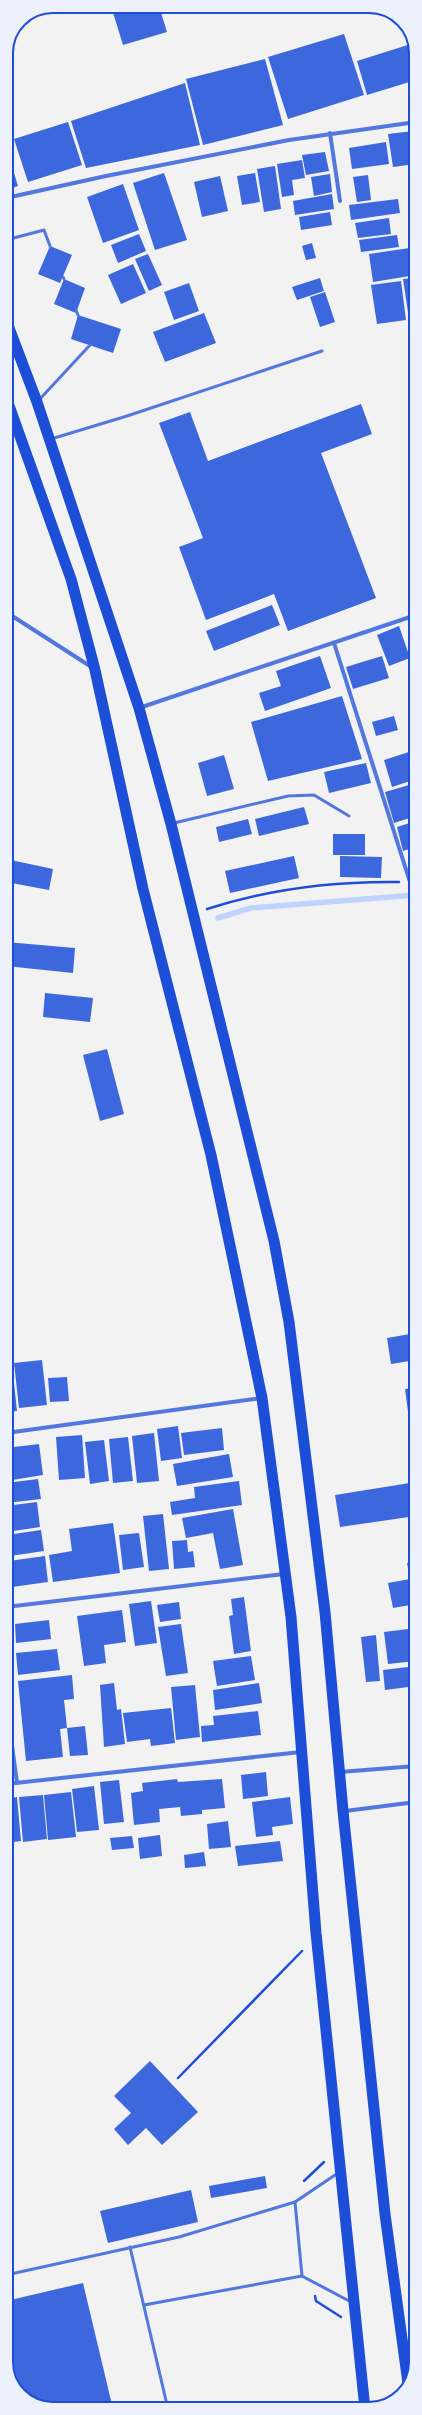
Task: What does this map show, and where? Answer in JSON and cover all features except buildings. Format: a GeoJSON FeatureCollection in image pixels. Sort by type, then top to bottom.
{"type":"FeatureCollection","features":[{"type":"Feature","properties":{"kind":"highway"},"geometry":{"type":"LineString","coordinates":[[13,339],[50,439],[139,708],[171,824],[274,1241],[290,1322],[325,1612],[343,1811],[385,2214],[407,2375]]}},
{"type":"Feature","properties":{"kind":"highway"},"geometry":{"type":"LineString","coordinates":[[13,417],[70,579],[95,670],[143,889],[211,1155],[262,1398],[286,1573],[316,1934],[364,2402]]}},
{"type":"Feature","properties":{"kind":"street"},"geometry":{"type":"LineString","coordinates":[[13,196],[106,176],[330,134],[409,123]]}},
{"type":"Feature","properties":{"kind":"street"},"geometry":{"type":"LineString","coordinates":[[330,134],[340,201]]}},
{"type":"Feature","properties":{"kind":"street"},"geometry":{"type":"LineString","coordinates":[[13,617],[95,670]]}},
{"type":"Feature","properties":{"kind":"street"},"geometry":{"type":"LineString","coordinates":[[139,708],[334,644],[409,617]]}},
{"type":"Feature","properties":{"kind":"street"},"geometry":{"type":"LineString","coordinates":[[334,644],[409,879]]}},
{"type":"Feature","properties":{"kind":"street"},"geometry":{"type":"LineString","coordinates":[[13,1432],[262,1398]]}},
{"type":"Feature","properties":{"kind":"street"},"geometry":{"type":"LineString","coordinates":[[13,1606],[286,1573]]}},
{"type":"Feature","properties":{"kind":"street"},"geometry":{"type":"LineString","coordinates":[[13,1783],[302,1752]]}},
{"type":"Feature","properties":{"kind":"street"},"geometry":{"type":"LineString","coordinates":[[13,1753],[17,1783]]}},
{"type":"Feature","properties":{"kind":"street"},"geometry":{"type":"LineString","coordinates":[[340,1772],[409,1767]]}},
{"type":"Feature","properties":{"kind":"street"},"geometry":{"type":"LineString","coordinates":[[343,1811],[409,1803]]}},
{"type":"Feature","properties":{"kind":"lane"},"geometry":{"type":"LineString","coordinates":[[13,238],[44,230],[50,246]]}},
{"type":"Feature","properties":{"kind":"lane"},"geometry":{"type":"LineString","coordinates":[[76,310],[78,315]]}},
{"type":"Feature","properties":{"kind":"lane"},"geometry":{"type":"LineString","coordinates":[[37,402],[90,345]]}},
{"type":"Feature","properties":{"kind":"lane"},"geometry":{"type":"LineString","coordinates":[[50,439],[127,416],[322,351]]}},
{"type":"Feature","properties":{"kind":"lane"},"geometry":{"type":"LineString","coordinates":[[171,824],[288,796],[314,795],[349,816]]}},
{"type":"Feature","properties":{"kind":"lane"},"geometry":{"type":"LineString","coordinates":[[13,2273],[179,2237],[294,2202],[341,2170]]}},
{"type":"Feature","properties":{"kind":"lane"},"geometry":{"type":"LineString","coordinates":[[294,2202],[302,2276]]}},
{"type":"Feature","properties":{"kind":"lane"},"geometry":{"type":"LineString","coordinates":[[130,2247],[166,2402]]}},
{"type":"Feature","properties":{"kind":"lane"},"geometry":{"type":"LineString","coordinates":[[144,2305],[302,2276],[355,2304]]}},
{"type":"Feature","properties":{"kind":"path"},"geometry":{"type":"LineString","coordinates":[[193,914],[241,898],[309,885],[409,882]]}},
{"type":"Feature","properties":{"kind":"path"},"geometry":{"type":"LineString","coordinates":[[178,2078],[296,1960]]}},
{"type":"Feature","properties":{"kind":"waterway"},"geometry":{"type":"LineString","coordinates":[[218,918],[251,908],[409,896]]}}]}
